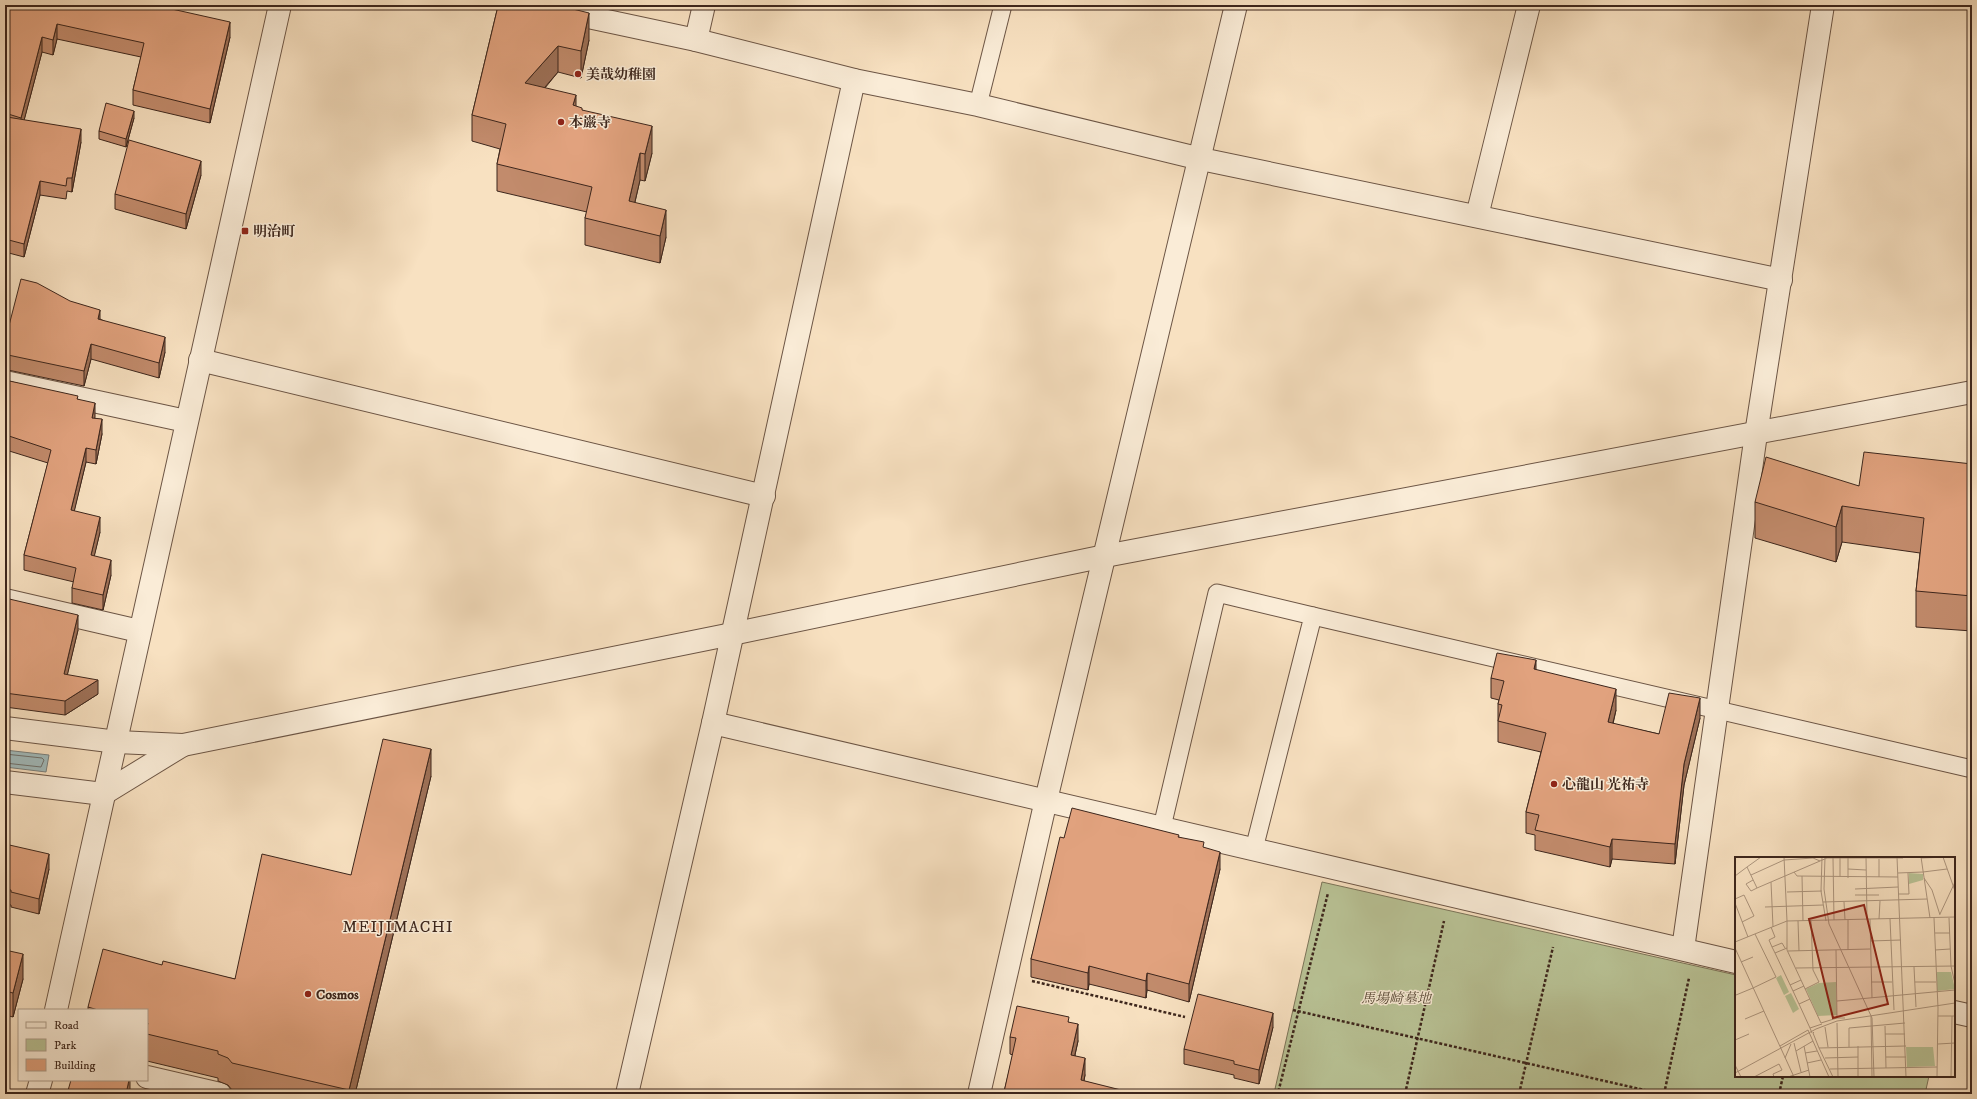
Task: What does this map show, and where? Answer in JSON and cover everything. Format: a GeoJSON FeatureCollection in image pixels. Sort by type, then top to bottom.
{"type":"FeatureCollection","features":[{"type":"Feature","properties":{"kind":"street"},"geometry":{"type":"LineString","coordinates":[[56,1009],[103,794],[117,742],[186,421],[280,5]]}},
{"type":"Feature","properties":{"kind":"street"},"geometry":{"type":"LineString","coordinates":[[532,5],[696,40],[854,80],[978,106],[1201,159],[1781,280]]}},
{"type":"Feature","properties":{"kind":"street"},"geometry":{"type":"LineString","coordinates":[[696,40],[704,5]]}},
{"type":"Feature","properties":{"kind":"street"},"geometry":{"type":"LineString","coordinates":[[978,1094],[1046,800],[1201,159],[1236,5]]}},
{"type":"Feature","properties":{"kind":"street"},"geometry":{"type":"LineString","coordinates":[[1477,216],[1529,5]]}},
{"type":"Feature","properties":{"kind":"street"},"geometry":{"type":"LineString","coordinates":[[1689,951],[1716,708],[1756,434],[1823,5]]}},
{"type":"Feature","properties":{"kind":"street"},"geometry":{"type":"LineString","coordinates":[[627,1094],[764,496],[854,80]]}},
{"type":"Feature","properties":{"kind":"street"},"geometry":{"type":"LineString","coordinates":[[200,360],[764,496]]}},
{"type":"Feature","properties":{"kind":"street"},"geometry":{"type":"LineString","coordinates":[[5,382],[186,421]]}},
{"type":"Feature","properties":{"kind":"street"},"geometry":{"type":"LineString","coordinates":[[5,728],[117,742],[183,745],[732,634],[1105,556],[1972,392]]}},
{"type":"Feature","properties":{"kind":"street"},"geometry":{"type":"LineString","coordinates":[[5,600],[140,631]]}},
{"type":"Feature","properties":{"kind":"street"},"geometry":{"type":"LineString","coordinates":[[713,723],[1735,962]]}},
{"type":"Feature","properties":{"kind":"street"},"geometry":{"type":"LineString","coordinates":[[5,782],[103,794],[183,745]]}},
{"type":"Feature","properties":{"kind":"street"},"geometry":{"type":"LineString","coordinates":[[1955,1012],[1972,1016]]}},
{"type":"Feature","properties":{"kind":"street"},"geometry":{"type":"LineString","coordinates":[[148,1077],[220,1094]]}},
{"type":"Feature","properties":{"kind":"street"},"geometry":{"type":"LineString","coordinates":[[38,1094],[41,1081]]}},
{"type":"Feature","properties":{"kind":"lane"},"geometry":{"type":"LineString","coordinates":[[978,106],[1003,5]]}},
{"type":"Feature","properties":{"kind":"lane"},"geometry":{"type":"LineString","coordinates":[[1162,827],[1217,592],[1313,616],[1716,708],[1972,769]]}},
{"type":"Feature","properties":{"kind":"lane"},"geometry":{"type":"LineString","coordinates":[[1254,849],[1313,616]]}},
{"type":"Feature","properties":{"kind":"path"},"geometry":{"type":"LineString","coordinates":[[1275,1094],[1278,1093],[1335,868]]}},
{"type":"Feature","properties":{"kind":"path"},"geometry":{"type":"LineString","coordinates":[[1405,1094],[1450,895]]}},
{"type":"Feature","properties":{"kind":"path"},"geometry":{"type":"LineString","coordinates":[[1519,1094],[1559,921]]}},
{"type":"Feature","properties":{"kind":"path"},"geometry":{"type":"LineString","coordinates":[[1294,1010],[1663,1094],[1689,951]]}},
{"type":"Feature","properties":{"kind":"path"},"geometry":{"type":"LineString","coordinates":[[1006,974],[1185,1017]]}},
{"type":"Feature","properties":{"kind":"path"},"geometry":{"type":"LineString","coordinates":[[1779,1094],[1783,1077]]}},
{"type":"Feature","properties":{"kind":"green space","name":"馬場崎墓地"},"geometry":{"type":"Polygon","coordinates":[[[1322,882],[1735,975],[1735,1077],[1929,1077],[1925,1094],[1280,1094],[1280,1092],[1275,1089],[1322,882]]]}},
{"type":"Feature","properties":{"kind":"water"},"geometry":{"type":"Polygon","coordinates":[[[5,750],[49,755],[46,772],[5,767],[5,750]]]}},
{"type":"Feature","properties":{"kind":"building"},"geometry":{"type":"Polygon","coordinates":[[[6,5],[154,5],[230,22],[210,109],[133,90],[144,43],[57,24],[53,40],[42,37],[21,118],[5,113],[6,5]]]}},
{"type":"Feature","properties":{"kind":"building"},"geometry":{"type":"Polygon","coordinates":[[[557,5],[589,13],[581,51],[558,46],[525,83],[576,95],[573,105],[582,108],[582,110],[652,126],[645,154],[640,153],[629,201],[666,210],[660,236],[585,218],[592,187],[497,164],[506,124],[472,115],[498,6],[557,5]]]}},
{"type":"Feature","properties":{"kind":"building"},"geometry":{"type":"Polygon","coordinates":[[[106,103],[134,111],[126,139],[99,131],[106,103]]]}},
{"type":"Feature","properties":{"kind":"building"},"geometry":{"type":"Polygon","coordinates":[[[7,117],[81,129],[72,178],[67,178],[66,186],[40,181],[24,244],[5,239],[5,124],[7,117]]]}},
{"type":"Feature","properties":{"kind":"building"},"geometry":{"type":"Polygon","coordinates":[[[129,140],[201,161],[186,214],[115,194],[129,140]]]}},
{"type":"Feature","properties":{"kind":"building"},"geometry":{"type":"Polygon","coordinates":[[[21,279],[37,283],[70,301],[100,310],[98,319],[165,337],[159,363],[91,344],[84,371],[5,355],[5,341],[21,279]]]}},
{"type":"Feature","properties":{"kind":"building"},"geometry":{"type":"Polygon","coordinates":[[[5,380],[78,396],[77,399],[95,403],[92,418],[102,419],[96,450],[86,448],[71,510],[100,517],[91,555],[111,560],[103,595],[72,588],[76,568],[24,555],[51,450],[6,435],[5,439],[5,380]]]}},
{"type":"Feature","properties":{"kind":"building"},"geometry":{"type":"Polygon","coordinates":[[[1864,452],[1972,464],[1972,596],[1916,591],[1924,518],[1842,506],[1836,527],[1755,502],[1766,457],[1859,486],[1864,452]]]}},
{"type":"Feature","properties":{"kind":"building"},"geometry":{"type":"Polygon","coordinates":[[[5,598],[78,615],[64,674],[98,680],[65,701],[5,693],[5,598]]]}},
{"type":"Feature","properties":{"kind":"building"},"geometry":{"type":"Polygon","coordinates":[[[1497,653],[1536,660],[1534,669],[1616,689],[1608,722],[1659,734],[1669,693],[1700,698],[1684,764],[1675,844],[1612,839],[1610,847],[1535,830],[1539,815],[1526,812],[1546,733],[1498,721],[1502,705],[1498,704],[1504,681],[1491,678],[1497,653]]]}},
{"type":"Feature","properties":{"kind":"building","name":"Cosmos"},"geometry":{"type":"Polygon","coordinates":[[[383,739],[431,749],[349,1090],[232,1063],[228,1058],[218,1054],[218,1051],[148,1034],[148,1009],[95,1009],[88,1007],[103,949],[162,965],[163,961],[235,979],[262,854],[351,875],[383,739]]]}},
{"type":"Feature","properties":{"kind":"building"},"geometry":{"type":"Polygon","coordinates":[[[1072,808],[1179,835],[1178,837],[1204,842],[1203,847],[1220,852],[1189,984],[1147,973],[1146,981],[1089,966],[1088,973],[1031,959],[1060,837],[1064,838],[1072,808]]]}},
{"type":"Feature","properties":{"kind":"building"},"geometry":{"type":"Polygon","coordinates":[[[5,844],[49,854],[39,899],[5,889],[5,844]]]}},
{"type":"Feature","properties":{"kind":"building"},"geometry":{"type":"Polygon","coordinates":[[[5,950],[23,954],[13,993],[5,991],[5,950]]]}},
{"type":"Feature","properties":{"kind":"building"},"geometry":{"type":"Polygon","coordinates":[[[1198,994],[1273,1013],[1259,1070],[1234,1064],[1234,1061],[1184,1049],[1198,994]]]}},
{"type":"Feature","properties":{"kind":"building"},"geometry":{"type":"Polygon","coordinates":[[[1017,1006],[1069,1017],[1068,1022],[1078,1024],[1071,1055],[1085,1058],[1081,1080],[1129,1092],[1129,1094],[1001,1094],[1004,1092],[1016,1038],[1010,1037],[1017,1006]]]}},
{"type":"Feature","properties":{"kind":"building"},"geometry":{"type":"Polygon","coordinates":[[[71,1081],[129,1081],[126,1094],[67,1094],[71,1081]]]}},
{"type":"Feature","properties":{"kind":"place","name":"美哉幼稚園"},"geometry":{"type":"Point","coordinates":[578,74]}},
{"type":"Feature","properties":{"kind":"place","name":"本巌寺"},"geometry":{"type":"Point","coordinates":[561,122]}},
{"type":"Feature","properties":{"kind":"place","name":"明治町"},"geometry":{"type":"Point","coordinates":[245,231]}},
{"type":"Feature","properties":{"kind":"place","name":"心龍山 光祐寺"},"geometry":{"type":"Point","coordinates":[1554,784]}},
{"type":"Feature","properties":{"kind":"place","name":"Cosmos"},"geometry":{"type":"Point","coordinates":[308,994]}},
{"type":"Feature","properties":{"kind":"district","name":"MEIJIMACHI"},"geometry":{"type":"Point","coordinates":[398,926]}}]}
